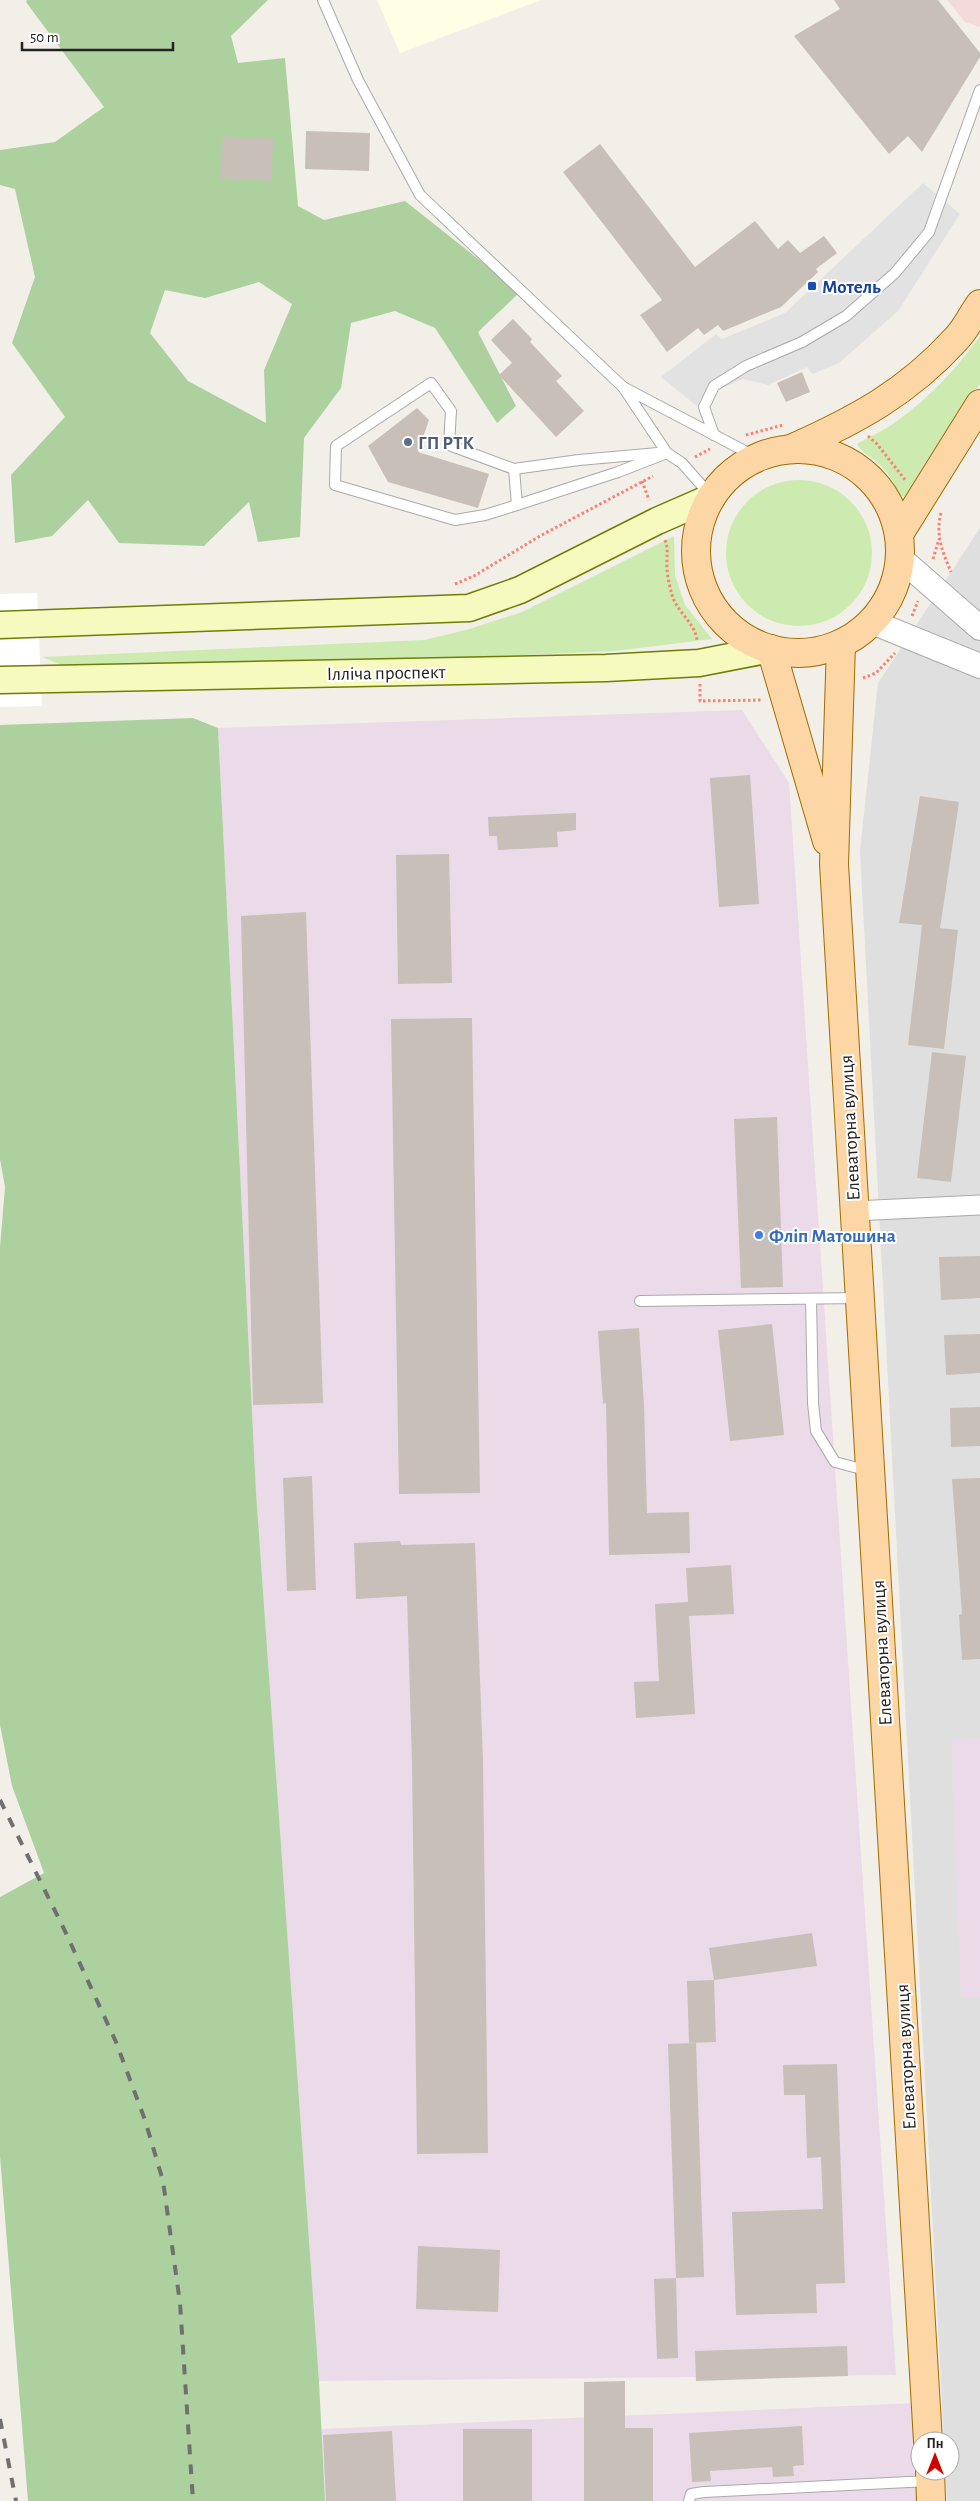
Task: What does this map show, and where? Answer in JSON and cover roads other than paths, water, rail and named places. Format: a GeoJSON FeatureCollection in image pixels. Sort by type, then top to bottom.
{"type":"FeatureCollection","features":[{"type":"Feature","properties":{"kind":"main road"},"geometry":{"type":"LineString","coordinates":[[980,304],[957,338],[899,392],[851,422],[789,450],[758,458],[731,474],[712,496],[704,512],[696,544],[701,580],[708,598],[723,620],[752,642],[771,649],[806,653],[841,644],[872,622],[892,591],[900,546],[924,496],[980,404]]}},
{"type":"Feature","properties":{"kind":"main road"},"geometry":{"type":"LineString","coordinates":[[789,450],[813,449],[838,457],[869,477],[884,496],[896,520],[900,546]]}},
{"type":"Feature","properties":{"kind":"main road"},"geometry":{"type":"LineString","coordinates":[[0,625],[469,608],[520,590],[657,521],[712,496]]}},
{"type":"Feature","properties":{"kind":"main road","name":"Елеваторна вулиця"},"geometry":{"type":"LineString","coordinates":[[841,644],[834,864],[927,2431]]}},
{"type":"Feature","properties":{"kind":"main road","name":"Ілліча проспект"},"geometry":{"type":"LineString","coordinates":[[0,680],[606,668],[699,663],[771,649]]}},
{"type":"Feature","properties":{"kind":"main road","name":"Елеваторна вулиця"},"geometry":{"type":"LineString","coordinates":[[771,649],[834,864]]}},
{"type":"Feature","properties":{"kind":"street"},"geometry":{"type":"LineString","coordinates":[[900,546],[980,628]]}},
{"type":"Feature","properties":{"kind":"street"},"geometry":{"type":"LineString","coordinates":[[872,622],[980,666]]}},
{"type":"Feature","properties":{"kind":"street"},"geometry":{"type":"LineString","coordinates":[[854,1211],[980,1205]]}},
{"type":"Feature","properties":{"kind":"lane"},"geometry":{"type":"LineString","coordinates":[[323,0],[358,80],[420,195],[623,387],[667,453],[682,463],[712,496]]}},
{"type":"Feature","properties":{"kind":"lane"},"geometry":{"type":"LineString","coordinates":[[714,435],[704,407],[714,386],[746,366],[802,342],[846,316],[895,273],[929,232],[980,90]]}},
{"type":"Feature","properties":{"kind":"lane"},"geometry":{"type":"LineString","coordinates":[[431,383],[451,411],[449,445],[514,469],[579,460],[667,453],[618,472],[517,505],[485,515],[455,520],[336,486],[336,446],[431,383]]}},
{"type":"Feature","properties":{"kind":"lane"},"geometry":{"type":"LineString","coordinates":[[623,387],[758,458]]}},
{"type":"Feature","properties":{"kind":"lane"},"geometry":{"type":"LineString","coordinates":[[514,469],[517,505]]}},
{"type":"Feature","properties":{"kind":"lane"},"geometry":{"type":"LineString","coordinates":[[640,1301],[860,1298]]}},
{"type":"Feature","properties":{"kind":"lane"},"geometry":{"type":"LineString","coordinates":[[811,1299],[813,1403],[816,1431],[835,1462],[870,1472]]}},
{"type":"Feature","properties":{"kind":"lane"},"geometry":{"type":"LineString","coordinates":[[689,2501],[691,2494],[704,2492],[930,2484]]}},
{"type":"Feature","properties":{"kind":"railway"},"geometry":{"type":"LineString","coordinates":[[0,1800],[64,1929],[116,2042],[145,2120],[163,2181],[180,2303],[193,2501]]}},
{"type":"Feature","properties":{"kind":"railway"},"geometry":{"type":"LineString","coordinates":[[0,2419],[16,2501]]}},
{"type":"Feature","properties":{"kind":"place","name":"Мотель"},"geometry":{"type":"Point","coordinates":[812,286]}},
{"type":"Feature","properties":{"kind":"place","name":"ГП РТК"},"geometry":{"type":"Point","coordinates":[408,442]}},
{"type":"Feature","properties":{"kind":"place","name":"Фліп Матошина"},"geometry":{"type":"Point","coordinates":[759,1235]}}]}
